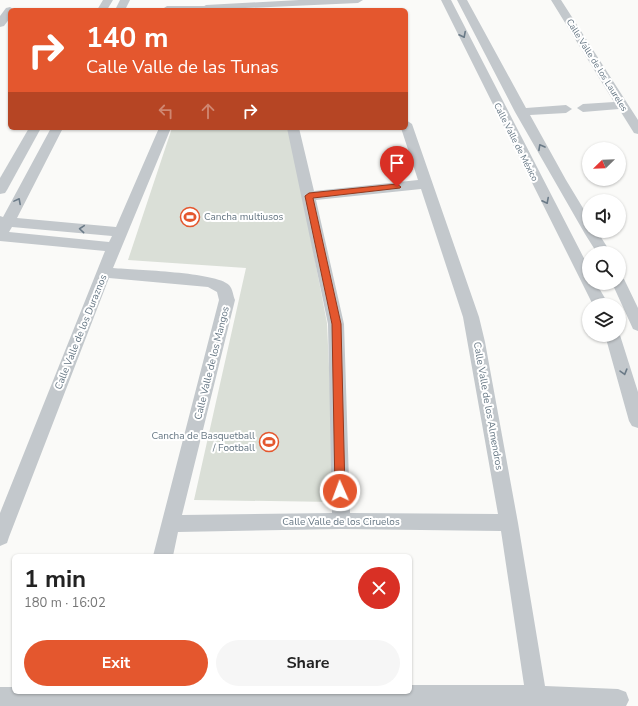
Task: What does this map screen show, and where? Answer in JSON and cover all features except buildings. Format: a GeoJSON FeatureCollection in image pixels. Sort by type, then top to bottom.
{"type":"FeatureCollection","features":[{"type":"Feature","properties":{"kind":"street","name":"Calle Valle de México"},"geometry":{"type":"LineString","coordinates":[[446,0],[536,182],[582,270]]}},
{"type":"Feature","properties":{"kind":"street","name":"Calle Valle de México"},"geometry":{"type":"LineString","coordinates":[[462,0],[558,180],[582,218]]}},
{"type":"Feature","properties":{"kind":"street","name":"Calle Valle de los Laureles"},"geometry":{"type":"LineString","coordinates":[[556,0],[638,130]]}},
{"type":"Feature","properties":{"kind":"street"},"geometry":{"type":"LineString","coordinates":[[207,6],[265,7],[362,2]]}},
{"type":"Feature","properties":{"kind":"street"},"geometry":{"type":"LineString","coordinates":[[0,24],[8,13]]}},
{"type":"Feature","properties":{"kind":"street"},"geometry":{"type":"LineString","coordinates":[[583,108],[621,105]]}},
{"type":"Feature","properties":{"kind":"street"},"geometry":{"type":"LineString","coordinates":[[521,112],[566,109]]}},
{"type":"Feature","properties":{"kind":"street"},"geometry":{"type":"LineString","coordinates":[[0,190],[34,130]]}},
{"type":"Feature","properties":{"kind":"street"},"geometry":{"type":"LineString","coordinates":[[56,130],[4,221],[0,236],[117,240]]}},
{"type":"Feature","properties":{"kind":"street","name":"Calle Valle de los Duraznos"},"geometry":{"type":"LineString","coordinates":[[0,537],[117,240],[164,130]]}},
{"type":"Feature","properties":{"kind":"street"},"geometry":{"type":"LineString","coordinates":[[293,130],[336,324],[341,521]]}},
{"type":"Feature","properties":{"kind":"street","name":"Calle Valle de los Almendros"},"geometry":{"type":"LineString","coordinates":[[408,130],[473,323],[509,523],[536,696]]}},
{"type":"Feature","properties":{"kind":"street"},"geometry":{"type":"LineString","coordinates":[[536,182],[558,180]]}},
{"type":"Feature","properties":{"kind":"street"},"geometry":{"type":"LineString","coordinates":[[309,196],[426,184]]}},
{"type":"Feature","properties":{"kind":"street"},"geometry":{"type":"LineString","coordinates":[[4,221],[117,240]]}},
{"type":"Feature","properties":{"kind":"street","name":"Calle Valle de los Mangos"},"geometry":{"type":"LineString","coordinates":[[105,272],[211,282],[224,289],[227,300],[164,554]]}},
{"type":"Feature","properties":{"kind":"street"},"geometry":{"type":"LineString","coordinates":[[622,290],[637,322]]}},
{"type":"Feature","properties":{"kind":"street"},"geometry":{"type":"LineString","coordinates":[[615,342],[638,421]]}},
{"type":"Feature","properties":{"kind":"street","name":"Calle Valle de los Ciruelos"},"geometry":{"type":"LineString","coordinates":[[172,524],[341,521],[509,523]]}},
{"type":"Feature","properties":{"kind":"street"},"geometry":{"type":"LineString","coordinates":[[0,698],[123,694],[536,696],[618,700]]}},
{"type":"Feature","properties":{"kind":"lane"},"geometry":{"type":"LineString","coordinates":[[167,8],[207,6]]}},
{"type":"Feature","properties":{"kind":"shaded area"},"geometry":{"type":"Polygon","coordinates":[[[171,130],[288,130],[327,323],[335,502],[194,500],[246,268],[128,260],[171,130]]]}},
{"type":"Feature","properties":{"kind":"place","name":"Cancha multiusos"},"geometry":{"type":"Point","coordinates":[190,217]}},
{"type":"Feature","properties":{"kind":"place","name":"Cancha de Basquetball / Football"},"geometry":{"type":"Point","coordinates":[269,442]}},
{"type":"Feature","properties":{"kind":"route"},"geometry":{"type":"LineString","coordinates":[[340,491],[336,324],[309,196],[397,187]]}}]}
